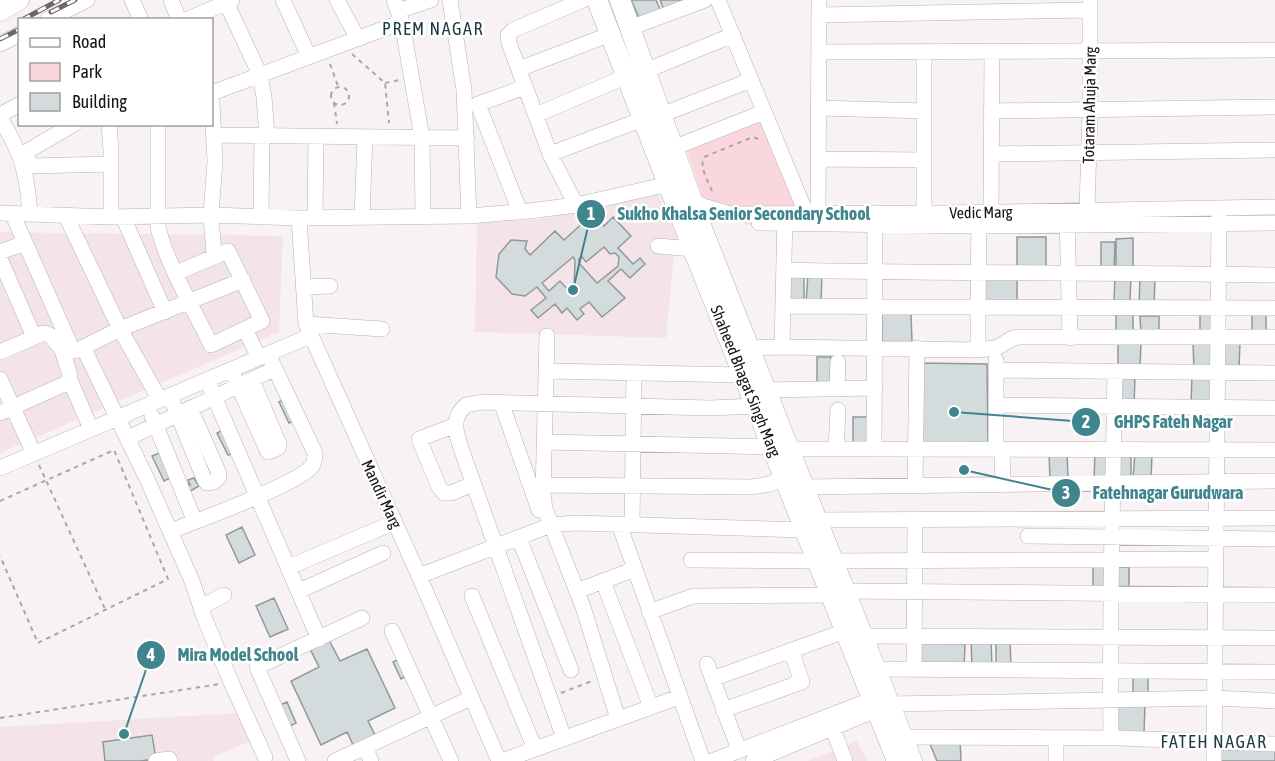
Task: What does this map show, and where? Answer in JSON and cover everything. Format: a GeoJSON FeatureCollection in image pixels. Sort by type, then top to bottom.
{"type":"FeatureCollection","features":[{"type":"Feature","properties":{"kind":"main road"},"geometry":{"type":"LineString","coordinates":[[0,11],[19,0]]}},
{"type":"Feature","properties":{"kind":"main road","name":"Shaheed Bhagat Singh Marg"},"geometry":{"type":"LineString","coordinates":[[597,0],[620,31],[652,117],[669,184],[693,249],[743,375],[761,398]]}},
{"type":"Feature","properties":{"kind":"main road","name":"Shaheed Bhagat Singh Marg"},"geometry":{"type":"LineString","coordinates":[[620,0],[620,31]]}},
{"type":"Feature","properties":{"kind":"main road","name":"Shaheed Bhagat Singh Marg"},"geometry":{"type":"LineString","coordinates":[[652,117],[673,148],[698,219],[749,348],[761,398],[781,448],[803,486],[810,525]]}},
{"type":"Feature","properties":{"kind":"main road","name":"Shaheed Bhagat Singh Marg"},"geometry":{"type":"LineString","coordinates":[[781,448],[784,478],[810,525],[838,593],[881,702],[897,761]]}},
{"type":"Feature","properties":{"kind":"main road","name":"Shaheed Bhagat Singh Marg"},"geometry":{"type":"LineString","coordinates":[[854,634],[877,669],[881,702],[902,737],[912,761]]}},
{"type":"Feature","properties":{"kind":"street"},"geometry":{"type":"LineString","coordinates":[[49,18],[87,0]]}},
{"type":"Feature","properties":{"kind":"street"},"geometry":{"type":"LineString","coordinates":[[132,0],[140,18]]}},
{"type":"Feature","properties":{"kind":"street"},"geometry":{"type":"LineString","coordinates":[[171,0],[178,18]]}},
{"type":"Feature","properties":{"kind":"street"},"geometry":{"type":"LineString","coordinates":[[283,0],[309,57]]}},
{"type":"Feature","properties":{"kind":"street"},"geometry":{"type":"LineString","coordinates":[[337,0],[358,39]]}},
{"type":"Feature","properties":{"kind":"street"},"geometry":{"type":"LineString","coordinates":[[213,93],[358,39],[398,11],[431,0]]}},
{"type":"Feature","properties":{"kind":"street"},"geometry":{"type":"LineString","coordinates":[[450,0],[464,90],[469,216]]}},
{"type":"Feature","properties":{"kind":"street"},"geometry":{"type":"LineString","coordinates":[[576,205],[550,154],[508,35],[513,30],[583,0]]}},
{"type":"Feature","properties":{"kind":"street"},"geometry":{"type":"LineString","coordinates":[[519,69],[705,0]]}},
{"type":"Feature","properties":{"kind":"street"},"geometry":{"type":"LineString","coordinates":[[718,0],[764,112],[811,217]]}},
{"type":"Feature","properties":{"kind":"street"},"geometry":{"type":"LineString","coordinates":[[190,18],[228,1],[260,75],[264,96],[265,136],[261,217]]}},
{"type":"Feature","properties":{"kind":"street"},"geometry":{"type":"LineString","coordinates":[[811,217],[819,159],[819,8],[1090,5]]}},
{"type":"Feature","properties":{"kind":"street","name":"Totaram Ahuja Marg"},"geometry":{"type":"LineString","coordinates":[[1087,210],[1090,5]]}},
{"type":"Feature","properties":{"kind":"street"},"geometry":{"type":"LineString","coordinates":[[398,11],[422,138],[423,216]]}},
{"type":"Feature","properties":{"kind":"street"},"geometry":{"type":"LineString","coordinates":[[0,44],[18,35]]}},
{"type":"Feature","properties":{"kind":"street"},"geometry":{"type":"LineString","coordinates":[[536,115],[733,35]]}},
{"type":"Feature","properties":{"kind":"street"},"geometry":{"type":"LineString","coordinates":[[978,350],[978,271],[991,154],[992,51]]}},
{"type":"Feature","properties":{"kind":"street"},"geometry":{"type":"LineString","coordinates":[[819,52],[1275,51]]}},
{"type":"Feature","properties":{"kind":"street"},"geometry":{"type":"LineString","coordinates":[[924,52],[924,213]]}},
{"type":"Feature","properties":{"kind":"street"},"geometry":{"type":"LineString","coordinates":[[550,154],[751,80]]}},
{"type":"Feature","properties":{"kind":"street"},"geometry":{"type":"LineString","coordinates":[[520,212],[478,104],[525,87]]}},
{"type":"Feature","properties":{"kind":"street"},"geometry":{"type":"LineString","coordinates":[[18,105],[0,117],[15,142],[24,166],[30,214]]}},
{"type":"Feature","properties":{"kind":"street"},"geometry":{"type":"LineString","coordinates":[[991,111],[1275,107]]}},
{"type":"Feature","properties":{"kind":"street"},"geometry":{"type":"LineString","coordinates":[[820,108],[924,111]]}},
{"type":"Feature","properties":{"kind":"street"},"geometry":{"type":"LineString","coordinates":[[673,148],[764,112]]}},
{"type":"Feature","properties":{"kind":"street"},"geometry":{"type":"LineString","coordinates":[[213,119],[214,255]]}},
{"type":"Feature","properties":{"kind":"street"},"geometry":{"type":"LineString","coordinates":[[71,126],[26,152],[31,166],[111,164]]}},
{"type":"Feature","properties":{"kind":"street"},"geometry":{"type":"LineString","coordinates":[[109,126],[117,217],[165,312]]}},
{"type":"Feature","properties":{"kind":"street"},"geometry":{"type":"LineString","coordinates":[[158,126],[157,216],[161,240],[176,273],[211,345],[262,321],[228,250],[176,273]]}},
{"type":"Feature","properties":{"kind":"street"},"geometry":{"type":"LineString","coordinates":[[214,135],[467,138]]}},
{"type":"Feature","properties":{"kind":"street"},"geometry":{"type":"LineString","coordinates":[[315,218],[316,137]]}},
{"type":"Feature","properties":{"kind":"street"},"geometry":{"type":"LineString","coordinates":[[362,217],[365,137]]}},
{"type":"Feature","properties":{"kind":"street"},"geometry":{"type":"LineString","coordinates":[[991,154],[1275,150]]}},
{"type":"Feature","properties":{"kind":"street"},"geometry":{"type":"LineString","coordinates":[[819,159],[924,160]]}},
{"type":"Feature","properties":{"kind":"street"},"geometry":{"type":"LineString","coordinates":[[6,213],[117,217],[469,216],[576,205],[669,184]]}},
{"type":"Feature","properties":{"kind":"street","name":"Vedic Marg"},"geometry":{"type":"LineString","coordinates":[[691,199],[703,206],[730,214],[785,219]]}},
{"type":"Feature","properties":{"kind":"street","name":"Vedic Marg"},"geometry":{"type":"LineString","coordinates":[[698,219],[1067,218],[1219,215],[1275,207]]}},
{"type":"Feature","properties":{"kind":"street","name":"Vedic Marg"},"geometry":{"type":"LineString","coordinates":[[1067,218],[1087,210],[1219,215],[1275,222]]}},
{"type":"Feature","properties":{"kind":"street"},"geometry":{"type":"LineString","coordinates":[[6,213],[25,243],[73,350],[118,418],[128,438],[171,531],[231,682],[265,756]]}},
{"type":"Feature","properties":{"kind":"street","name":"Vedic Marg"},"geometry":{"type":"LineString","coordinates":[[875,219],[924,213],[983,217]]}},
{"type":"Feature","properties":{"kind":"street"},"geometry":{"type":"LineString","coordinates":[[1214,761],[1219,215]]}},
{"type":"Feature","properties":{"kind":"street"},"geometry":{"type":"LineString","coordinates":[[66,216],[120,329],[160,400],[183,411]]}},
{"type":"Feature","properties":{"kind":"street","name":"Mandir Marg"},"geometry":{"type":"LineString","coordinates":[[299,218],[308,330],[420,576],[500,761]]}},
{"type":"Feature","properties":{"kind":"street"},"geometry":{"type":"LineString","coordinates":[[1067,218],[1070,338]]}},
{"type":"Feature","properties":{"kind":"street"},"geometry":{"type":"LineString","coordinates":[[782,347],[785,219]]}},
{"type":"Feature","properties":{"kind":"street"},"geometry":{"type":"LineString","coordinates":[[874,449],[875,219]]}},
{"type":"Feature","properties":{"kind":"street"},"geometry":{"type":"LineString","coordinates":[[0,252],[25,243]]}},
{"type":"Feature","properties":{"kind":"street"},"geometry":{"type":"LineString","coordinates":[[658,246],[693,249]]}},
{"type":"Feature","properties":{"kind":"street"},"geometry":{"type":"LineString","coordinates":[[0,259],[34,336]]}},
{"type":"Feature","properties":{"kind":"street"},"geometry":{"type":"LineString","coordinates":[[784,270],[1275,275]]}},
{"type":"Feature","properties":{"kind":"street"},"geometry":{"type":"LineString","coordinates":[[73,350],[243,280]]}},
{"type":"Feature","properties":{"kind":"street"},"geometry":{"type":"LineString","coordinates":[[304,287],[330,286]]}},
{"type":"Feature","properties":{"kind":"street"},"geometry":{"type":"LineString","coordinates":[[783,306],[1275,308]]}},
{"type":"Feature","properties":{"kind":"street"},"geometry":{"type":"LineString","coordinates":[[171,531],[258,496],[298,477],[312,467],[315,453],[274,369],[245,329]]}},
{"type":"Feature","properties":{"kind":"street"},"geometry":{"type":"LineString","coordinates":[[0,468],[263,356],[308,330],[382,329]]}},
{"type":"Feature","properties":{"kind":"street"},"geometry":{"type":"LineString","coordinates":[[0,352],[44,333],[73,350]]}},
{"type":"Feature","properties":{"kind":"street"},"geometry":{"type":"LineString","coordinates":[[547,336],[544,501],[550,525],[601,659],[618,719]]}},
{"type":"Feature","properties":{"kind":"street"},"geometry":{"type":"LineString","coordinates":[[749,348],[978,350],[996,348],[1013,338],[1020,337],[1275,337]]}},
{"type":"Feature","properties":{"kind":"street"},"geometry":{"type":"LineString","coordinates":[[915,485],[917,348]]}},
{"type":"Feature","properties":{"kind":"street"},"geometry":{"type":"LineString","coordinates":[[996,348],[999,449],[1003,484]]}},
{"type":"Feature","properties":{"kind":"street"},"geometry":{"type":"LineString","coordinates":[[73,350],[70,380],[91,429]]}},
{"type":"Feature","properties":{"kind":"street"},"geometry":{"type":"LineString","coordinates":[[837,389],[838,362]]}},
{"type":"Feature","properties":{"kind":"street"},"geometry":{"type":"LineString","coordinates":[[128,438],[274,369]]}},
{"type":"Feature","properties":{"kind":"street"},"geometry":{"type":"LineString","coordinates":[[231,370],[245,383]]}},
{"type":"Feature","properties":{"kind":"street"},"geometry":{"type":"LineString","coordinates":[[996,370],[1275,373]]}},
{"type":"Feature","properties":{"kind":"street"},"geometry":{"type":"LineString","coordinates":[[547,371],[743,375]]}},
{"type":"Feature","properties":{"kind":"street"},"geometry":{"type":"LineString","coordinates":[[1111,738],[1109,637],[1115,371]]}},
{"type":"Feature","properties":{"kind":"street"},"geometry":{"type":"LineString","coordinates":[[633,373],[633,486],[625,524],[635,569],[649,612],[703,761]]}},
{"type":"Feature","properties":{"kind":"street"},"geometry":{"type":"LineString","coordinates":[[0,379],[6,410],[34,454]]}},
{"type":"Feature","properties":{"kind":"street"},"geometry":{"type":"LineString","coordinates":[[6,410],[70,380]]}},
{"type":"Feature","properties":{"kind":"street"},"geometry":{"type":"LineString","coordinates":[[207,380],[319,639]]}},
{"type":"Feature","properties":{"kind":"street"},"geometry":{"type":"LineString","coordinates":[[564,738],[473,484],[456,425],[456,418],[466,405],[501,402],[711,408],[761,398],[837,389],[875,388]]}},
{"type":"Feature","properties":{"kind":"street"},"geometry":{"type":"LineString","coordinates":[[160,400],[156,424],[195,522]]}},
{"type":"Feature","properties":{"kind":"street"},"geometry":{"type":"LineString","coordinates":[[501,402],[542,519],[550,525]]}},
{"type":"Feature","properties":{"kind":"street"},"geometry":{"type":"LineString","coordinates":[[997,405],[1275,408]]}},
{"type":"Feature","properties":{"kind":"street"},"geometry":{"type":"LineString","coordinates":[[836,449],[838,410]]}},
{"type":"Feature","properties":{"kind":"street"},"geometry":{"type":"LineString","coordinates":[[456,425],[419,439],[444,493],[473,484]]}},
{"type":"Feature","properties":{"kind":"street"},"geometry":{"type":"LineString","coordinates":[[545,442],[633,446],[916,450],[1275,450]]}},
{"type":"Feature","properties":{"kind":"street"},"geometry":{"type":"LineString","coordinates":[[543,485],[752,488],[784,478]]}},
{"type":"Feature","properties":{"kind":"street"},"geometry":{"type":"LineString","coordinates":[[803,486],[1275,481]]}},
{"type":"Feature","properties":{"kind":"street"},"geometry":{"type":"LineString","coordinates":[[420,576],[550,525],[576,523],[810,525],[915,520],[1275,518]]}},
{"type":"Feature","properties":{"kind":"street"},"geometry":{"type":"LineString","coordinates":[[914,669],[915,520]]}},
{"type":"Feature","properties":{"kind":"street"},"geometry":{"type":"LineString","coordinates":[[289,567],[395,522]]}},
{"type":"Feature","properties":{"kind":"street"},"geometry":{"type":"LineString","coordinates":[[1028,536],[1275,538]]}},
{"type":"Feature","properties":{"kind":"street"},"geometry":{"type":"LineString","coordinates":[[519,538],[571,670]]}},
{"type":"Feature","properties":{"kind":"street"},"geometry":{"type":"LineString","coordinates":[[299,591],[383,553]]}},
{"type":"Feature","properties":{"kind":"street"},"geometry":{"type":"LineString","coordinates":[[691,560],[1216,559]]}},
{"type":"Feature","properties":{"kind":"street"},"geometry":{"type":"LineString","coordinates":[[577,591],[635,569]]}},
{"type":"Feature","properties":{"kind":"street"},"geometry":{"type":"LineString","coordinates":[[603,581],[651,707]]}},
{"type":"Feature","properties":{"kind":"street"},"geometry":{"type":"LineString","coordinates":[[649,612],[693,596],[914,591],[1275,595]]}},
{"type":"Feature","properties":{"kind":"street"},"geometry":{"type":"LineString","coordinates":[[201,607],[224,596]]}},
{"type":"Feature","properties":{"kind":"street"},"geometry":{"type":"LineString","coordinates":[[472,596],[535,749]]}},
{"type":"Feature","properties":{"kind":"street"},"geometry":{"type":"LineString","coordinates":[[298,761],[257,666],[362,618]]}},
{"type":"Feature","properties":{"kind":"street"},"geometry":{"type":"LineString","coordinates":[[392,631],[451,761]]}},
{"type":"Feature","properties":{"kind":"street"},"geometry":{"type":"LineString","coordinates":[[739,750],[709,671],[854,634],[1275,638]]}},
{"type":"Feature","properties":{"kind":"street"},"geometry":{"type":"LineString","coordinates":[[723,710],[802,682],[791,651]]}},
{"type":"Feature","properties":{"kind":"street"},"geometry":{"type":"LineString","coordinates":[[877,669],[1275,672]]}},
{"type":"Feature","properties":{"kind":"street"},"geometry":{"type":"LineString","coordinates":[[500,761],[679,697]]}},
{"type":"Feature","properties":{"kind":"street"},"geometry":{"type":"LineString","coordinates":[[335,761],[368,754],[431,717],[471,698]]}},
{"type":"Feature","properties":{"kind":"street"},"geometry":{"type":"LineString","coordinates":[[712,761],[881,702],[1214,698],[1275,701]]}},
{"type":"Feature","properties":{"kind":"street"},"geometry":{"type":"LineString","coordinates":[[753,761],[833,729],[881,702]]}},
{"type":"Feature","properties":{"kind":"street"},"geometry":{"type":"LineString","coordinates":[[833,729],[845,761]]}},
{"type":"Feature","properties":{"kind":"street"},"geometry":{"type":"LineString","coordinates":[[902,737],[1111,738],[1275,744]]}},
{"type":"Feature","properties":{"kind":"street"},"geometry":{"type":"LineString","coordinates":[[1056,738],[1056,761]]}},
{"type":"Feature","properties":{"kind":"street"},"geometry":{"type":"LineString","coordinates":[[156,761],[169,759],[170,761]]}},
{"type":"Feature","properties":{"kind":"path"},"geometry":{"type":"LineString","coordinates":[[352,54],[385,82],[389,131]]}},
{"type":"Feature","properties":{"kind":"path"},"geometry":{"type":"LineString","coordinates":[[329,61],[338,86],[346,89],[349,98],[343,104],[334,103]]}},
{"type":"Feature","properties":{"kind":"path"},"geometry":{"type":"LineString","coordinates":[[338,86],[330,95],[334,103],[338,132]]}},
{"type":"Feature","properties":{"kind":"path"},"geometry":{"type":"LineString","coordinates":[[712,192],[703,168],[704,157],[753,137],[761,140]]}},
{"type":"Feature","properties":{"kind":"path"},"geometry":{"type":"LineString","coordinates":[[0,501],[114,450],[168,579],[38,643],[0,556]]}},
{"type":"Feature","properties":{"kind":"path"},"geometry":{"type":"LineString","coordinates":[[34,454],[105,610]]}},
{"type":"Feature","properties":{"kind":"path"},"geometry":{"type":"LineString","coordinates":[[560,694],[592,681]]}},
{"type":"Feature","properties":{"kind":"path"},"geometry":{"type":"LineString","coordinates":[[0,718],[231,682]]}},
{"type":"Feature","properties":{"kind":"shaded area"},"geometry":{"type":"Polygon","coordinates":[[[658,194],[676,234],[666,338],[475,332],[477,223],[539,219],[658,194]]]}},
{"type":"Feature","properties":{"kind":"shaded area"},"geometry":{"type":"Polygon","coordinates":[[[0,232],[283,236],[279,332],[0,453],[0,232]]]}},
{"type":"Feature","properties":{"kind":"shaded area"},"geometry":{"type":"Polygon","coordinates":[[[238,713],[250,741],[213,757],[214,761],[0,761],[0,727],[238,713]]]}},
{"type":"Feature","properties":{"kind":"shaded area"},"geometry":{"type":"Polygon","coordinates":[[[857,741],[867,761],[807,761],[857,741]]]}},
{"type":"Feature","properties":{"kind":"green space"},"geometry":{"type":"Polygon","coordinates":[[[760,120],[804,215],[746,225],[737,209],[707,210],[686,149],[760,120]]]}},
{"type":"Feature","properties":{"kind":"building"},"geometry":{"type":"Polygon","coordinates":[[[631,0],[656,0],[661,11],[640,20],[631,0]]]}},
{"type":"Feature","properties":{"kind":"building"},"geometry":{"type":"Polygon","coordinates":[[[660,0],[682,0],[683,3],[664,10],[660,0]]]}},
{"type":"Feature","properties":{"kind":"building"},"geometry":{"type":"Polygon","coordinates":[[[613,217],[631,236],[618,248],[633,264],[640,258],[645,264],[630,278],[621,269],[608,281],[625,298],[602,317],[589,302],[580,309],[584,314],[577,320],[567,308],[562,313],[555,304],[538,318],[531,310],[546,298],[537,287],[525,296],[512,294],[496,277],[499,254],[511,240],[527,241],[525,249],[530,255],[555,231],[564,240],[585,221],[590,226],[597,219],[604,226],[613,217]],[[604,247],[586,262],[582,257],[579,259],[579,263],[597,283],[618,266],[619,257],[615,253],[610,254],[604,247]],[[573,257],[542,283],[549,291],[560,281],[571,293],[574,290],[575,260],[573,257]]]}},
{"type":"Feature","properties":{"kind":"building"},"geometry":{"type":"Polygon","coordinates":[[[1017,237],[1046,237],[1046,270],[1017,270],[1017,237]]]}},
{"type":"Feature","properties":{"kind":"building"},"geometry":{"type":"Polygon","coordinates":[[[1133,238],[1133,271],[1116,272],[1116,239],[1133,238]]]}},
{"type":"Feature","properties":{"kind":"building"},"geometry":{"type":"Polygon","coordinates":[[[1101,242],[1115,242],[1114,271],[1101,271],[1101,242]]]}},
{"type":"Feature","properties":{"kind":"building"},"geometry":{"type":"Polygon","coordinates":[[[804,273],[804,304],[787,304],[786,274],[804,273]]]}},
{"type":"Feature","properties":{"kind":"building"},"geometry":{"type":"Polygon","coordinates":[[[808,273],[822,273],[821,305],[806,304],[808,273]]]}},
{"type":"Feature","properties":{"kind":"building"},"geometry":{"type":"Polygon","coordinates":[[[1140,275],[1155,276],[1154,307],[1139,307],[1140,275]]]}},
{"type":"Feature","properties":{"kind":"building"},"geometry":{"type":"Polygon","coordinates":[[[983,276],[1017,276],[1017,303],[983,303],[983,276]]]}},
{"type":"Feature","properties":{"kind":"building"},"geometry":{"type":"Polygon","coordinates":[[[1115,276],[1131,277],[1130,301],[1114,301],[1115,276]]]}},
{"type":"Feature","properties":{"kind":"building"},"geometry":{"type":"Polygon","coordinates":[[[1200,310],[1215,310],[1215,336],[1200,336],[1200,310]]]}},
{"type":"Feature","properties":{"kind":"building"},"geometry":{"type":"Polygon","coordinates":[[[1116,311],[1133,311],[1133,335],[1116,335],[1116,311]]]}},
{"type":"Feature","properties":{"kind":"building"},"geometry":{"type":"Polygon","coordinates":[[[1252,313],[1266,313],[1266,336],[1252,336],[1252,313]]]}},
{"type":"Feature","properties":{"kind":"building"},"geometry":{"type":"Polygon","coordinates":[[[882,314],[911,314],[912,342],[882,342],[882,314]]]}},
{"type":"Feature","properties":{"kind":"building"},"geometry":{"type":"Polygon","coordinates":[[[1140,316],[1159,316],[1159,337],[1141,337],[1140,316]]]}},
{"type":"Feature","properties":{"kind":"building"},"geometry":{"type":"Polygon","coordinates":[[[1118,342],[1141,342],[1140,368],[1118,368],[1118,342]]]}},
{"type":"Feature","properties":{"kind":"building"},"geometry":{"type":"Polygon","coordinates":[[[1224,342],[1240,342],[1239,369],[1224,369],[1224,342]]]}},
{"type":"Feature","properties":{"kind":"building"},"geometry":{"type":"Polygon","coordinates":[[[1193,343],[1214,343],[1214,370],[1194,370],[1193,343]]]}},
{"type":"Feature","properties":{"kind":"building"},"geometry":{"type":"Polygon","coordinates":[[[817,357],[831,357],[830,386],[817,386],[817,357]]]}},
{"type":"Feature","properties":{"kind":"building"},"geometry":{"type":"Polygon","coordinates":[[[920,363],[987,364],[988,442],[919,444],[920,363]]]}},
{"type":"Feature","properties":{"kind":"building"},"geometry":{"type":"Polygon","coordinates":[[[1192,375],[1212,375],[1212,405],[1191,405],[1192,375]]]}},
{"type":"Feature","properties":{"kind":"building"},"geometry":{"type":"Polygon","coordinates":[[[1118,376],[1135,377],[1134,405],[1117,404],[1118,376]]]}},
{"type":"Feature","properties":{"kind":"building"},"geometry":{"type":"Polygon","coordinates":[[[286,399],[296,420],[289,423],[279,402],[286,399]]]}},
{"type":"Feature","properties":{"kind":"building"},"geometry":{"type":"Polygon","coordinates":[[[853,417],[872,417],[871,444],[853,444],[853,417]]]}},
{"type":"Feature","properties":{"kind":"building"},"geometry":{"type":"Polygon","coordinates":[[[225,429],[236,452],[228,455],[217,433],[225,429]]]}},
{"type":"Feature","properties":{"kind":"building"},"geometry":{"type":"Polygon","coordinates":[[[1049,451],[1067,451],[1068,481],[1050,482],[1049,451]]]}},
{"type":"Feature","properties":{"kind":"building"},"geometry":{"type":"Polygon","coordinates":[[[1131,451],[1131,480],[1117,480],[1117,452],[1131,451]]]}},
{"type":"Feature","properties":{"kind":"building"},"geometry":{"type":"Polygon","coordinates":[[[162,452],[174,476],[164,481],[152,456],[162,452]]]}},
{"type":"Feature","properties":{"kind":"building"},"geometry":{"type":"Polygon","coordinates":[[[1095,452],[1109,452],[1108,481],[1094,481],[1095,452]]]}},
{"type":"Feature","properties":{"kind":"building"},"geometry":{"type":"Polygon","coordinates":[[[1135,452],[1152,453],[1151,481],[1133,480],[1135,452]]]}},
{"type":"Feature","properties":{"kind":"building"},"geometry":{"type":"Polygon","coordinates":[[[194,478],[199,486],[187,493],[182,482],[190,485],[188,480],[194,478]]]}},
{"type":"Feature","properties":{"kind":"building"},"geometry":{"type":"Polygon","coordinates":[[[242,527],[255,555],[239,563],[226,535],[242,527]]]}},
{"type":"Feature","properties":{"kind":"building"},"geometry":{"type":"Polygon","coordinates":[[[1093,564],[1106,564],[1106,592],[1093,592],[1093,564]]]}},
{"type":"Feature","properties":{"kind":"building"},"geometry":{"type":"Polygon","coordinates":[[[1113,567],[1129,567],[1129,592],[1113,592],[1113,567]]]}},
{"type":"Feature","properties":{"kind":"building"},"geometry":{"type":"Polygon","coordinates":[[[274,598],[288,629],[270,637],[256,606],[274,598]]]}},
{"type":"Feature","properties":{"kind":"building"},"geometry":{"type":"Polygon","coordinates":[[[991,637],[992,669],[972,669],[971,638],[991,637]]]}},
{"type":"Feature","properties":{"kind":"building"},"geometry":{"type":"Polygon","coordinates":[[[1010,637],[1011,669],[996,669],[996,638],[1010,637]]]}},
{"type":"Feature","properties":{"kind":"building"},"geometry":{"type":"Polygon","coordinates":[[[328,638],[340,661],[367,649],[395,708],[368,721],[377,739],[355,749],[347,732],[321,745],[291,681],[319,667],[309,647],[328,638]]]}},
{"type":"Feature","properties":{"kind":"building"},"geometry":{"type":"Polygon","coordinates":[[[919,642],[965,644],[964,669],[918,667],[919,642]]]}},
{"type":"Feature","properties":{"kind":"building"},"geometry":{"type":"Polygon","coordinates":[[[402,657],[410,674],[401,679],[393,662],[402,657]]]}},
{"type":"Feature","properties":{"kind":"building"},"geometry":{"type":"Polygon","coordinates":[[[1133,674],[1148,674],[1148,697],[1133,697],[1133,674]]]}},
{"type":"Feature","properties":{"kind":"building"},"geometry":{"type":"Polygon","coordinates":[[[287,702],[296,723],[290,726],[280,705],[287,702]]]}},
{"type":"Feature","properties":{"kind":"building"},"geometry":{"type":"Polygon","coordinates":[[[1114,704],[1145,705],[1144,733],[1113,733],[1114,704]]]}},
{"type":"Feature","properties":{"kind":"building"},"geometry":{"type":"Polygon","coordinates":[[[152,735],[156,759],[105,761],[103,742],[152,735]]]}},
{"type":"Feature","properties":{"kind":"building"},"geometry":{"type":"Polygon","coordinates":[[[927,737],[960,738],[961,761],[937,761],[927,737]]]}},
{"type":"Feature","properties":{"kind":"building"},"geometry":{"type":"Polygon","coordinates":[[[1217,743],[1275,746],[1275,761],[1216,761],[1217,743]]]}},
{"type":"Feature","properties":{"kind":"railway"},"geometry":{"type":"LineString","coordinates":[[26,18],[59,0]]}},
{"type":"Feature","properties":{"kind":"railway"},"geometry":{"type":"LineString","coordinates":[[51,12],[75,0]]}},
{"type":"Feature","properties":{"kind":"railway"},"geometry":{"type":"LineString","coordinates":[[0,39],[18,30]]}},
{"type":"Feature","properties":{"kind":"place","name":"Sukho Khalsa Senior Secondary School"},"geometry":{"type":"Point","coordinates":[573,290]}},
{"type":"Feature","properties":{"kind":"place","name":"GHPS Fateh Nagar"},"geometry":{"type":"Point","coordinates":[954,412]}},
{"type":"Feature","properties":{"kind":"place","name":"Fatehnagar Gurudwara"},"geometry":{"type":"Point","coordinates":[964,470]}},
{"type":"Feature","properties":{"kind":"place","name":"Mira Model School"},"geometry":{"type":"Point","coordinates":[124,734]}},
{"type":"Feature","properties":{"kind":"district","name":"PREM NAGAR"},"geometry":{"type":"Point","coordinates":[433,28]}},
{"type":"Feature","properties":{"kind":"district","name":"FATEH NAGAR"},"geometry":{"type":"Point","coordinates":[1214,741]}}]}
